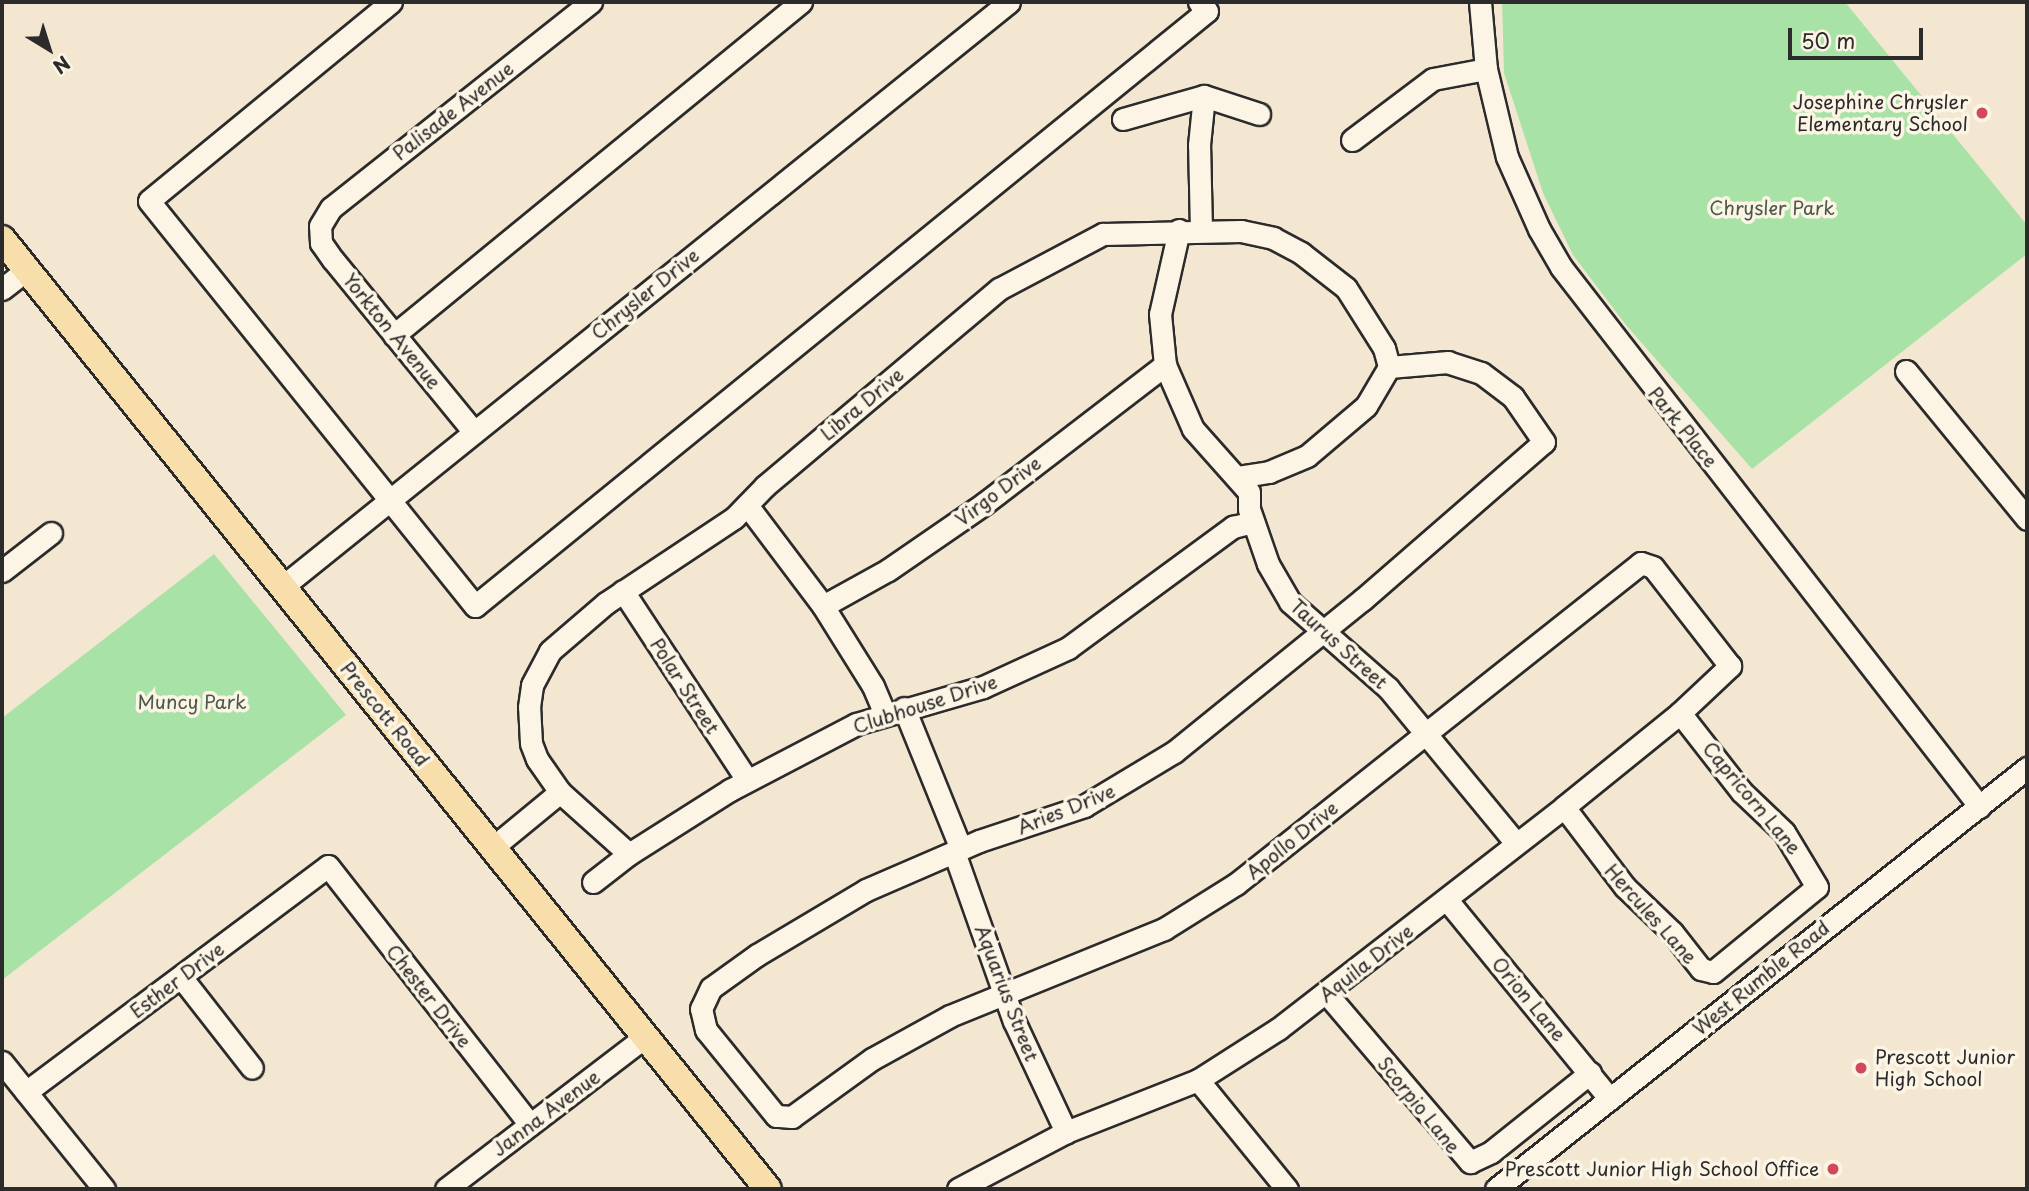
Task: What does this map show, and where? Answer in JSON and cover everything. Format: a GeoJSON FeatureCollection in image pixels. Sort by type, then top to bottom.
{"type":"FeatureCollection","features":[{"type":"Feature","properties":{"kind":"main road","name":"Prescott Road"},"geometry":{"type":"LineString","coordinates":[[2,239],[768,1189]]}},
{"type":"Feature","properties":{"kind":"street"},"geometry":{"type":"LineString","coordinates":[[391,2],[149,201],[475,606],[1207,11],[1199,2]]}},
{"type":"Feature","properties":{"kind":"street","name":"Palisade Avenue"},"geometry":{"type":"LineString","coordinates":[[320,226],[331,208],[591,2]]}},
{"type":"Feature","properties":{"kind":"street"},"geometry":{"type":"LineString","coordinates":[[394,335],[802,2]]}},
{"type":"Feature","properties":{"kind":"street","name":"Chrysler Drive"},"geometry":{"type":"LineString","coordinates":[[282,587],[1009,2]]}},
{"type":"Feature","properties":{"kind":"street","name":"Park Place"},"geometry":{"type":"LineString","coordinates":[[1480,2],[1486,69],[1520,189],[1561,267],[1980,807]]}},
{"type":"Feature","properties":{"kind":"street"},"geometry":{"type":"LineString","coordinates":[[1352,140],[1433,79],[1486,69]]}},
{"type":"Feature","properties":{"kind":"street"},"geometry":{"type":"LineString","coordinates":[[1201,230],[1204,96]]}},
{"type":"Feature","properties":{"kind":"street"},"geometry":{"type":"LineString","coordinates":[[1123,119],[1204,96],[1259,114]]}},
{"type":"Feature","properties":{"kind":"street","name":"Yorkton Avenue"},"geometry":{"type":"LineString","coordinates":[[320,226],[321,243],[474,432]]}},
{"type":"Feature","properties":{"kind":"street","name":"Taurus Street"},"geometry":{"type":"LineString","coordinates":[[1179,230],[1160,314],[1165,365],[1193,429],[1249,492],[1253,522],[1268,564],[1290,602],[1379,678],[1515,842]]}},
{"type":"Feature","properties":{"kind":"street","name":"Libra Drive"},"geometry":{"type":"LineString","coordinates":[[629,854],[560,792],[537,759],[528,721],[532,685],[540,666],[572,630],[623,591],[720,530],[999,289],[1103,234],[1201,230],[1262,236],[1301,253],[1346,288],[1384,348],[1389,367]]}},
{"type":"Feature","properties":{"kind":"street"},"geometry":{"type":"LineString","coordinates":[[2,289],[26,270]]}},
{"type":"Feature","properties":{"kind":"street","name":"Aries Drive"},"geometry":{"type":"LineString","coordinates":[[784,1119],[776,1116],[706,1030],[703,998],[757,955],[831,909],[957,850],[1045,821],[1119,788],[1192,739],[1325,631],[1544,442],[1513,397],[1481,373],[1448,362],[1389,367]]}},
{"type":"Feature","properties":{"kind":"street","name":"Virgo Drive"},"geometry":{"type":"LineString","coordinates":[[824,606],[888,570],[985,503],[1165,365]]}},
{"type":"Feature","properties":{"kind":"street"},"geometry":{"type":"LineString","coordinates":[[1236,477],[1269,472],[1307,456],[1350,424],[1389,367]]}},
{"type":"Feature","properties":{"kind":"street"},"geometry":{"type":"LineString","coordinates":[[1906,371],[2027,519]]}},
{"type":"Feature","properties":{"kind":"street","name":"Aquarius Street"},"geometry":{"type":"LineString","coordinates":[[747,505],[824,606],[873,686],[895,711],[957,850],[1004,990],[1066,1132]]}},
{"type":"Feature","properties":{"kind":"street","name":"Clubhouse Drive"},"geometry":{"type":"LineString","coordinates":[[593,882],[629,854],[747,780],[856,724],[983,687],[1044,661],[1116,615],[1233,527],[1253,522]]}},
{"type":"Feature","properties":{"kind":"street"},"geometry":{"type":"LineString","coordinates":[[2,571],[51,533]]}},
{"type":"Feature","properties":{"kind":"street","name":"Apollo Drive"},"geometry":{"type":"LineString","coordinates":[[784,1119],[908,1038],[1004,990],[1164,929],[1236,884],[1641,563],[1653,567],[1730,666]]}},
{"type":"Feature","properties":{"kind":"street","name":"Polar Street"},"geometry":{"type":"LineString","coordinates":[[623,591],[747,780]]}},
{"type":"Feature","properties":{"kind":"street","name":"Aquila Drive"},"geometry":{"type":"LineString","coordinates":[[958,1189],[1066,1132],[1198,1080],[1327,993],[1680,713],[1730,666]]}},
{"type":"Feature","properties":{"kind":"street","name":"Capricorn Lane"},"geometry":{"type":"LineString","coordinates":[[1680,713],[1741,791],[1784,832],[1817,887]]}},
{"type":"Feature","properties":{"kind":"street","name":"West Rumble Road"},"geometry":{"type":"LineString","coordinates":[[1496,1189],[2027,768]]}},
{"type":"Feature","properties":{"kind":"street"},"geometry":{"type":"LineString","coordinates":[[492,848],[560,792]]}},
{"type":"Feature","properties":{"kind":"street","name":"Hercules Lane"},"geometry":{"type":"LineString","coordinates":[[1564,807],[1625,887],[1706,973],[1817,887]]}},
{"type":"Feature","properties":{"kind":"street","name":"Esther Drive"},"geometry":{"type":"LineString","coordinates":[[26,1092],[328,866]]}},
{"type":"Feature","properties":{"kind":"street","name":"Chester Drive"},"geometry":{"type":"LineString","coordinates":[[328,866],[530,1125]]}},
{"type":"Feature","properties":{"kind":"street","name":"Orion Lane"},"geometry":{"type":"LineString","coordinates":[[1447,900],[1610,1099]]}},
{"type":"Feature","properties":{"kind":"street"},"geometry":{"type":"LineString","coordinates":[[181,977],[252,1068]]}},
{"type":"Feature","properties":{"kind":"street","name":"Scorpio Lane"},"geometry":{"type":"LineString","coordinates":[[1327,993],[1470,1162],[1491,1152],[1592,1076]]}},
{"type":"Feature","properties":{"kind":"street","name":"Janna Avenue"},"geometry":{"type":"LineString","coordinates":[[446,1189],[645,1037]]}},
{"type":"Feature","properties":{"kind":"street"},"geometry":{"type":"LineString","coordinates":[[2,1062],[104,1189]]}},
{"type":"Feature","properties":{"kind":"street"},"geometry":{"type":"LineString","coordinates":[[1198,1080],[1287,1189]]}},
{"type":"Feature","properties":{"kind":"green space","name":"Chrysler Park"},"geometry":{"type":"Polygon","coordinates":[[[1502,2],[1845,2],[2027,225],[2027,254],[1752,469],[1626,325],[1573,255],[1543,193],[1504,73],[1502,2]]]}},
{"type":"Feature","properties":{"kind":"green space","name":"Muncy Park"},"geometry":{"type":"Polygon","coordinates":[[[214,554],[346,715],[2,980],[2,718],[214,554]]]}},
{"type":"Feature","properties":{"kind":"place","name":"Josephine Chrysler Elementary School"},"geometry":{"type":"Point","coordinates":[1982,113]}},
{"type":"Feature","properties":{"kind":"place","name":"Prescott Junior High School"},"geometry":{"type":"Point","coordinates":[1861,1068]}},
{"type":"Feature","properties":{"kind":"place","name":"Prescott Junior High School Office"},"geometry":{"type":"Point","coordinates":[1833,1169]}}]}
